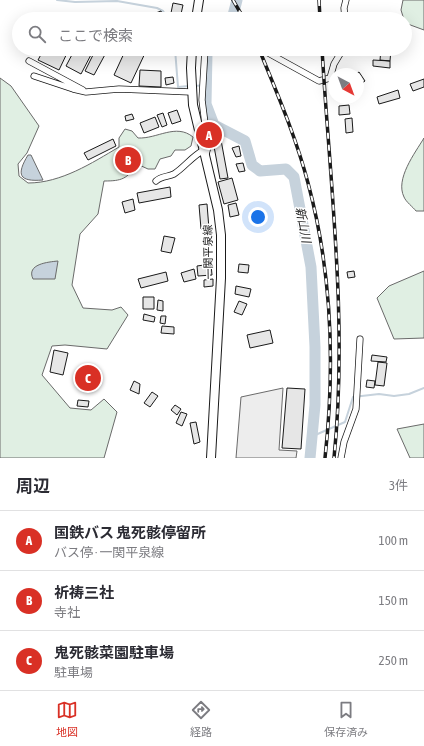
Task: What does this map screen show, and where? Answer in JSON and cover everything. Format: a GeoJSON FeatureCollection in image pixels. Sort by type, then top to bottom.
{"type":"FeatureCollection","features":[{"type":"Feature","properties":{"kind":"main road"},"geometry":{"type":"LineString","coordinates":[[197,12],[199,0]]}},
{"type":"Feature","properties":{"kind":"main road","name":"一関平泉線"},"geometry":{"type":"LineString","coordinates":[[192,56],[191,92],[218,210],[222,256],[211,458]]}},
{"type":"Feature","properties":{"kind":"street"},"geometry":{"type":"LineString","coordinates":[[344,12],[346,0]]}},
{"type":"Feature","properties":{"kind":"street"},"geometry":{"type":"LineString","coordinates":[[156,181],[159,178],[174,174],[196,154],[205,153],[208,147],[202,100],[205,56]]}},
{"type":"Feature","properties":{"kind":"street"},"geometry":{"type":"LineString","coordinates":[[274,56],[319,81],[330,78],[334,64],[339,56]]}},
{"type":"Feature","properties":{"kind":"street"},"geometry":{"type":"LineString","coordinates":[[29,61],[86,92]]}},
{"type":"Feature","properties":{"kind":"street"},"geometry":{"type":"LineString","coordinates":[[34,76],[86,92],[119,89],[191,92]]}},
{"type":"Feature","properties":{"kind":"street"},"geometry":{"type":"LineString","coordinates":[[341,458],[344,442],[356,410],[360,339]]}},
{"type":"Feature","properties":{"kind":"green space"},"geometry":{"type":"Polygon","coordinates":[[[403,0],[424,0],[424,30],[412,26],[412,12],[402,12],[403,0]]]}},
{"type":"Feature","properties":{"kind":"green space"},"geometry":{"type":"Polygon","coordinates":[[[0,78],[11,86],[39,126],[27,153],[18,164],[19,176],[28,183],[52,180],[64,176],[98,159],[119,147],[119,138],[125,129],[132,131],[138,138],[145,138],[173,131],[187,133],[193,137],[191,146],[185,150],[175,150],[171,156],[160,159],[155,169],[148,169],[137,164],[124,178],[120,180],[104,181],[98,214],[80,234],[72,285],[83,308],[112,310],[121,307],[128,315],[107,349],[65,345],[52,346],[42,375],[70,408],[91,410],[104,399],[117,412],[104,458],[0,458],[0,78]]]}},
{"type":"Feature","properties":{"kind":"green space"},"geometry":{"type":"Polygon","coordinates":[[[424,138],[424,211],[416,211],[404,197],[402,182],[407,166],[424,138]]]}},
{"type":"Feature","properties":{"kind":"green space"},"geometry":{"type":"Polygon","coordinates":[[[424,271],[424,338],[394,339],[377,298],[389,286],[424,271]]]}},
{"type":"Feature","properties":{"kind":"green space"},"geometry":{"type":"Polygon","coordinates":[[[424,424],[424,458],[410,458],[397,429],[424,424]]]}},
{"type":"Feature","properties":{"kind":"shaded area"},"geometry":{"type":"Polygon","coordinates":[[[28,155],[31,155],[43,180],[29,180],[22,176],[22,168],[28,155]]]}},
{"type":"Feature","properties":{"kind":"shaded area"},"geometry":{"type":"Polygon","coordinates":[[[58,261],[55,279],[33,279],[32,274],[35,267],[44,263],[58,261]]]}},
{"type":"Feature","properties":{"kind":"shaded area"},"geometry":{"type":"Polygon","coordinates":[[[283,388],[279,450],[297,451],[296,458],[236,458],[241,397],[283,388]]]}},
{"type":"Feature","properties":{"kind":"building"},"geometry":{"type":"Polygon","coordinates":[[[173,3],[183,5],[181,12],[171,12],[173,3]]]}},
{"type":"Feature","properties":{"kind":"building"},"geometry":{"type":"Polygon","coordinates":[[[40,56],[66,56],[59,70],[38,60],[40,56]]]}},
{"type":"Feature","properties":{"kind":"building"},"geometry":{"type":"Polygon","coordinates":[[[71,56],[90,56],[81,74],[66,66],[71,56]]]}},
{"type":"Feature","properties":{"kind":"building"},"geometry":{"type":"Polygon","coordinates":[[[92,56],[104,56],[94,75],[85,71],[92,56]]]}},
{"type":"Feature","properties":{"kind":"building"},"geometry":{"type":"Polygon","coordinates":[[[123,56],[144,56],[131,83],[114,75],[123,56]]]}},
{"type":"Feature","properties":{"kind":"building"},"geometry":{"type":"Polygon","coordinates":[[[380,56],[390,56],[390,61],[380,60],[380,56]]]}},
{"type":"Feature","properties":{"kind":"building"},"geometry":{"type":"Polygon","coordinates":[[[373,60],[390,61],[390,68],[373,66],[373,60]]]}},
{"type":"Feature","properties":{"kind":"building"},"geometry":{"type":"Polygon","coordinates":[[[140,70],[161,71],[161,87],[139,86],[140,70]]]}},
{"type":"Feature","properties":{"kind":"building"},"geometry":{"type":"Polygon","coordinates":[[[173,77],[174,83],[166,85],[165,78],[173,77]]]}},
{"type":"Feature","properties":{"kind":"building"},"geometry":{"type":"Polygon","coordinates":[[[424,79],[424,87],[413,91],[410,84],[424,79]]]}},
{"type":"Feature","properties":{"kind":"building"},"geometry":{"type":"Polygon","coordinates":[[[398,90],[400,98],[379,104],[377,97],[398,90]]]}},
{"type":"Feature","properties":{"kind":"building"},"geometry":{"type":"Polygon","coordinates":[[[349,105],[350,114],[339,115],[339,106],[349,105]]]}},
{"type":"Feature","properties":{"kind":"building"},"geometry":{"type":"Polygon","coordinates":[[[177,110],[181,121],[172,124],[168,113],[177,110]]]}},
{"type":"Feature","properties":{"kind":"building"},"geometry":{"type":"Polygon","coordinates":[[[163,113],[167,125],[162,127],[157,115],[163,113]]]}},
{"type":"Feature","properties":{"kind":"building"},"geometry":{"type":"Polygon","coordinates":[[[132,114],[134,119],[126,121],[125,116],[132,114]]]}},
{"type":"Feature","properties":{"kind":"building"},"geometry":{"type":"Polygon","coordinates":[[[155,117],[159,127],[144,133],[140,123],[155,117]]]}},
{"type":"Feature","properties":{"kind":"building"},"geometry":{"type":"Polygon","coordinates":[[[352,118],[353,132],[346,133],[345,119],[352,118]]]}},
{"type":"Feature","properties":{"kind":"building"},"geometry":{"type":"Polygon","coordinates":[[[113,139],[116,146],[88,160],[84,153],[113,139]]]}},
{"type":"Feature","properties":{"kind":"building"},"geometry":{"type":"Polygon","coordinates":[[[221,140],[228,178],[220,179],[213,141],[221,140]]]}},
{"type":"Feature","properties":{"kind":"building"},"geometry":{"type":"Polygon","coordinates":[[[239,146],[241,156],[236,157],[232,148],[239,146]]]}},
{"type":"Feature","properties":{"kind":"building"},"geometry":{"type":"Polygon","coordinates":[[[243,163],[245,171],[239,172],[236,164],[243,163]]]}},
{"type":"Feature","properties":{"kind":"building"},"geometry":{"type":"Polygon","coordinates":[[[232,178],[238,200],[224,204],[218,182],[232,178]]]}},
{"type":"Feature","properties":{"kind":"building"},"geometry":{"type":"Polygon","coordinates":[[[170,187],[171,197],[139,203],[137,193],[170,187]]]}},
{"type":"Feature","properties":{"kind":"building"},"geometry":{"type":"Polygon","coordinates":[[[133,199],[135,210],[125,213],[122,202],[133,199]]]}},
{"type":"Feature","properties":{"kind":"building"},"geometry":{"type":"Polygon","coordinates":[[[236,203],[239,215],[230,217],[228,205],[236,203]]]}},
{"type":"Feature","properties":{"kind":"building"},"geometry":{"type":"Polygon","coordinates":[[[207,204],[209,229],[201,229],[199,205],[207,204]]]}},
{"type":"Feature","properties":{"kind":"building"},"geometry":{"type":"Polygon","coordinates":[[[164,236],[175,238],[171,253],[161,251],[164,236]]]}},
{"type":"Feature","properties":{"kind":"building"},"geometry":{"type":"Polygon","coordinates":[[[211,264],[212,275],[198,276],[197,266],[211,264]]]}},
{"type":"Feature","properties":{"kind":"building"},"geometry":{"type":"Polygon","coordinates":[[[239,264],[249,265],[248,273],[238,272],[239,264]]]}},
{"type":"Feature","properties":{"kind":"building"},"geometry":{"type":"Polygon","coordinates":[[[194,269],[196,279],[184,282],[181,273],[194,269]]]}},
{"type":"Feature","properties":{"kind":"building"},"geometry":{"type":"Polygon","coordinates":[[[354,271],[355,277],[348,278],[347,272],[354,271]]]}},
{"type":"Feature","properties":{"kind":"building"},"geometry":{"type":"Polygon","coordinates":[[[166,272],[168,281],[141,288],[138,279],[166,272]]]}},
{"type":"Feature","properties":{"kind":"building"},"geometry":{"type":"Polygon","coordinates":[[[213,279],[213,286],[204,287],[204,280],[213,279]]]}},
{"type":"Feature","properties":{"kind":"building"},"geometry":{"type":"Polygon","coordinates":[[[236,286],[251,289],[249,297],[235,294],[236,286]]]}},
{"type":"Feature","properties":{"kind":"building"},"geometry":{"type":"Polygon","coordinates":[[[143,297],[154,297],[154,309],[143,309],[143,297]]]}},
{"type":"Feature","properties":{"kind":"building"},"geometry":{"type":"Polygon","coordinates":[[[158,300],[163,301],[163,311],[157,310],[158,300]]]}},
{"type":"Feature","properties":{"kind":"building"},"geometry":{"type":"Polygon","coordinates":[[[239,301],[247,304],[242,315],[234,312],[239,301]]]}},
{"type":"Feature","properties":{"kind":"building"},"geometry":{"type":"Polygon","coordinates":[[[144,314],[155,317],[154,322],[143,320],[144,314]]]}},
{"type":"Feature","properties":{"kind":"building"},"geometry":{"type":"Polygon","coordinates":[[[161,316],[166,316],[165,324],[160,323],[161,316]]]}},
{"type":"Feature","properties":{"kind":"building"},"geometry":{"type":"Polygon","coordinates":[[[162,326],[174,327],[174,334],[161,333],[162,326]]]}},
{"type":"Feature","properties":{"kind":"building"},"geometry":{"type":"Polygon","coordinates":[[[270,330],[273,343],[250,348],[247,335],[270,330]]]}},
{"type":"Feature","properties":{"kind":"building"},"geometry":{"type":"Polygon","coordinates":[[[54,350],[68,353],[63,375],[50,372],[54,350]]]}},
{"type":"Feature","properties":{"kind":"building"},"geometry":{"type":"Polygon","coordinates":[[[372,355],[387,357],[386,362],[371,361],[372,355]]]}},
{"type":"Feature","properties":{"kind":"building"},"geometry":{"type":"Polygon","coordinates":[[[378,362],[387,363],[384,386],[375,385],[378,362]]]}},
{"type":"Feature","properties":{"kind":"building"},"geometry":{"type":"Polygon","coordinates":[[[367,380],[375,381],[374,388],[366,387],[367,380]]]}},
{"type":"Feature","properties":{"kind":"building"},"geometry":{"type":"Polygon","coordinates":[[[134,381],[140,384],[139,394],[130,390],[134,381]]]}},
{"type":"Feature","properties":{"kind":"building"},"geometry":{"type":"Polygon","coordinates":[[[287,388],[305,389],[301,449],[282,448],[287,388]]]}},
{"type":"Feature","properties":{"kind":"building"},"geometry":{"type":"Polygon","coordinates":[[[152,392],[158,396],[150,407],[144,403],[152,392]]]}},
{"type":"Feature","properties":{"kind":"building"},"geometry":{"type":"Polygon","coordinates":[[[78,400],[89,401],[88,407],[77,406],[78,400]]]}},
{"type":"Feature","properties":{"kind":"building"},"geometry":{"type":"Polygon","coordinates":[[[175,405],[181,409],[177,415],[171,410],[175,405]]]}},
{"type":"Feature","properties":{"kind":"building"},"geometry":{"type":"Polygon","coordinates":[[[181,412],[187,414],[182,426],[176,423],[181,412]]]}},
{"type":"Feature","properties":{"kind":"building"},"geometry":{"type":"Polygon","coordinates":[[[196,422],[200,442],[194,444],[190,423],[196,422]]]}},
{"type":"Feature","properties":{"kind":"waterway"},"geometry":{"type":"LineString","coordinates":[[57,0],[75,2],[117,1],[157,8],[164,12]]}},
{"type":"Feature","properties":{"kind":"waterway","name":"新山川"},"geometry":{"type":"LineString","coordinates":[[234,12],[237,0]]}},
{"type":"Feature","properties":{"kind":"waterway"},"geometry":{"type":"LineString","coordinates":[[176,56],[178,87],[189,86]]}},
{"type":"Feature","properties":{"kind":"waterway","name":"新山川"},"geometry":{"type":"LineString","coordinates":[[207,56],[206,104],[214,125],[245,141],[252,165],[260,171],[286,169],[294,177],[311,267],[315,347],[315,405],[310,458]]}},
{"type":"Feature","properties":{"kind":"waterway"},"geometry":{"type":"LineString","coordinates":[[194,86],[206,85]]}},
{"type":"Feature","properties":{"kind":"waterway"},"geometry":{"type":"LineString","coordinates":[[313,436],[345,422],[353,397],[379,394],[394,396],[409,394],[424,388]]}},
{"type":"Feature","properties":{"kind":"railway"},"geometry":{"type":"LineString","coordinates":[[233,0],[240,12]]}},
{"type":"Feature","properties":{"kind":"railway"},"geometry":{"type":"LineString","coordinates":[[319,0],[320,12]]}},
{"type":"Feature","properties":{"kind":"railway"},"geometry":{"type":"LineString","coordinates":[[262,56],[298,149],[308,183],[322,251],[327,285],[330,354],[330,389],[325,458]]}},
{"type":"Feature","properties":{"kind":"railway"},"geometry":{"type":"LineString","coordinates":[[323,56],[333,202],[338,305],[338,407],[334,458]]}},
{"type":"Feature","properties":{"kind":"place","name":"国鉄バス 鬼死骸停留所"},"geometry":{"type":"Point","coordinates":[209,135]}},
{"type":"Feature","properties":{"kind":"place","name":"祈祷三社"},"geometry":{"type":"Point","coordinates":[128,160]}},
{"type":"Feature","properties":{"kind":"place","name":"鬼死骸菜園駐車場"},"geometry":{"type":"Point","coordinates":[88,378]}}]}
